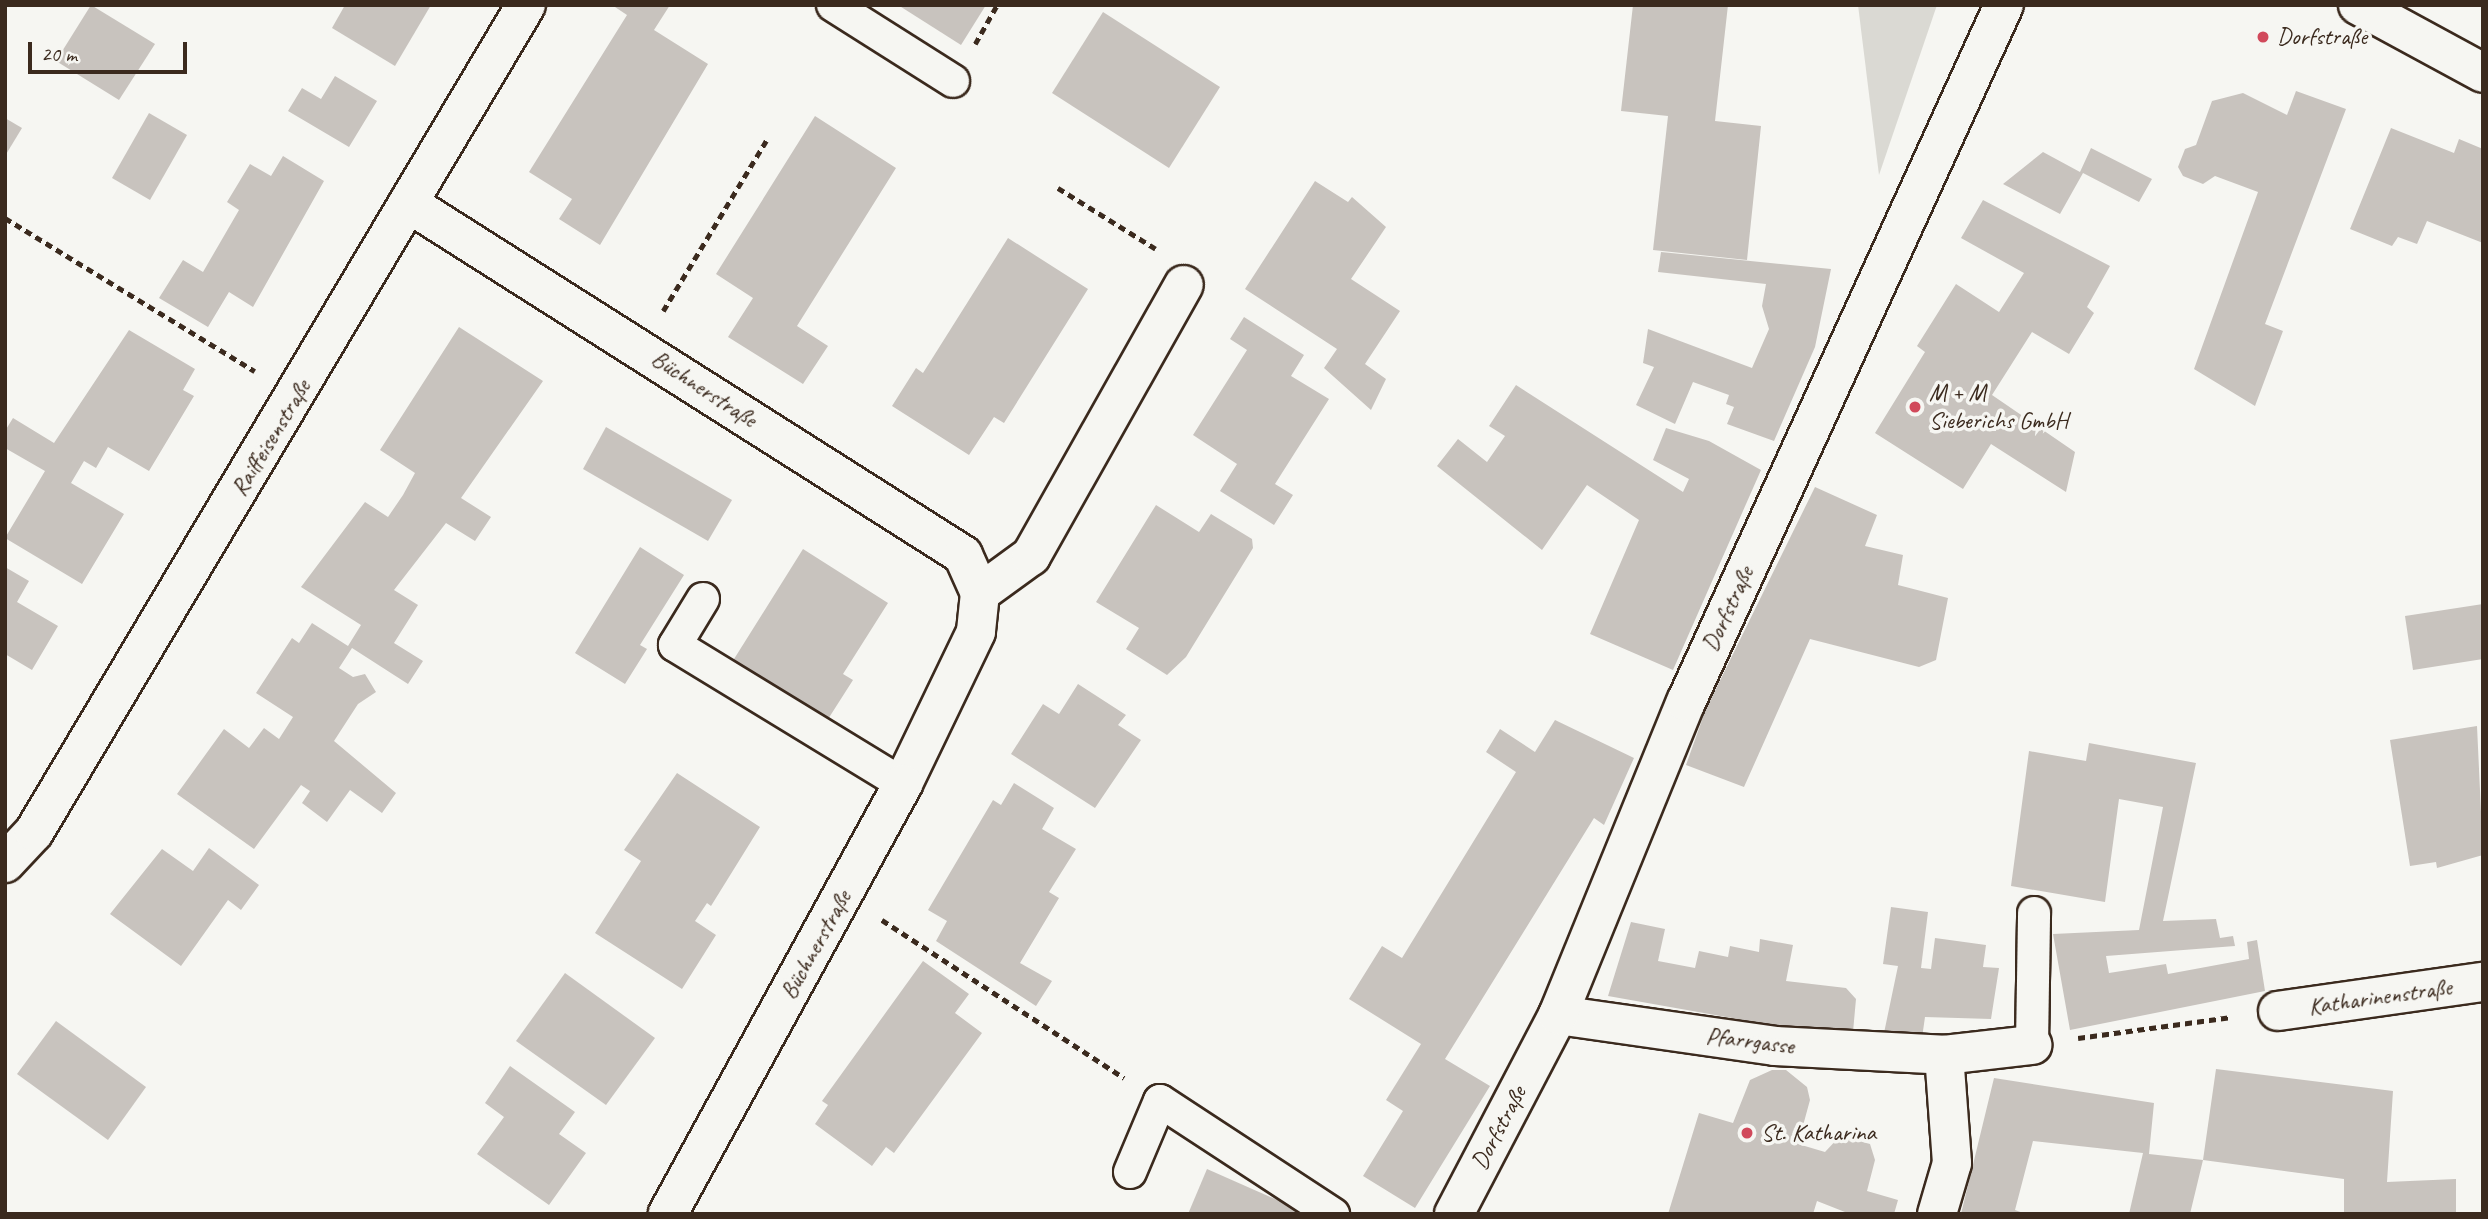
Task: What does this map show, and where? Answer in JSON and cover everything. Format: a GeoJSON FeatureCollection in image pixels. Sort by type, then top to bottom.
{"type":"FeatureCollection","features":[{"type":"Feature","properties":{"kind":"street","name":"Raiffeisenstraße"},"geometry":{"type":"LineString","coordinates":[[5,863],[34,832],[296,396],[526,5]]}},
{"type":"Feature","properties":{"kind":"street","name":"Dorfstraße"},"geometry":{"type":"LineString","coordinates":[[1454,1214],[1558,1015],[1686,702],[2004,5]]}},
{"type":"Feature","properties":{"kind":"street"},"geometry":{"type":"LineString","coordinates":[[2358,5],[2483,73]]}},
{"type":"Feature","properties":{"kind":"street","name":"Büchnerstraße"},"geometry":{"type":"LineString","coordinates":[[408,203],[641,348],[963,555],[980,593],[976,632],[903,784],[668,1214]]}},
{"type":"Feature","properties":{"kind":"street"},"geometry":{"type":"LineString","coordinates":[[980,593],[1031,556],[1184,285]]}},
{"type":"Feature","properties":{"kind":"street","name":"Katharinenstraße"},"geometry":{"type":"LineString","coordinates":[[2278,1011],[2483,982]]}},
{"type":"Feature","properties":{"kind":"street","name":"Pfarrgasse"},"geometry":{"type":"LineString","coordinates":[[1558,1015],[1775,1046],[1944,1055],[2032,1045]]}},
{"type":"Feature","properties":{"kind":"street"},"geometry":{"type":"LineString","coordinates":[[1937,1214],[1952,1163],[1944,1055]]}},
{"type":"Feature","properties":{"kind":"lane"},"geometry":{"type":"LineString","coordinates":[[833,5],[953,81]]}},
{"type":"Feature","properties":{"kind":"lane"},"geometry":{"type":"LineString","coordinates":[[703,599],[675,645],[903,784]]}},
{"type":"Feature","properties":{"kind":"lane"},"geometry":{"type":"LineString","coordinates":[[2032,1045],[2034,913]]}},
{"type":"Feature","properties":{"kind":"lane"},"geometry":{"type":"LineString","coordinates":[[1130,1172],[1160,1101],[1334,1214]]}},
{"type":"Feature","properties":{"kind":"path"},"geometry":{"type":"LineString","coordinates":[[641,348],[766,141]]}},
{"type":"Feature","properties":{"kind":"path"},"geometry":{"type":"LineString","coordinates":[[1058,188],[1179,263],[1184,285]]}},
{"type":"Feature","properties":{"kind":"path"},"geometry":{"type":"LineString","coordinates":[[5,218],[296,396]]}},
{"type":"Feature","properties":{"kind":"path"},"geometry":{"type":"LineString","coordinates":[[843,894],[1160,1101]]}},
{"type":"Feature","properties":{"kind":"path"},"geometry":{"type":"LineString","coordinates":[[2032,1045],[2278,1011]]}},
{"type":"Feature","properties":{"kind":"shaded area"},"geometry":{"type":"Polygon","coordinates":[[[1858,5],[1937,5],[1879,175],[1858,5]]]}},
{"type":"Feature","properties":{"kind":"building"},"geometry":{"type":"Polygon","coordinates":[[[91,5],[155,44],[119,100],[56,61],[91,5]]]}},
{"type":"Feature","properties":{"kind":"building"},"geometry":{"type":"Polygon","coordinates":[[[345,5],[431,5],[395,66],[332,28],[345,5]]]}},
{"type":"Feature","properties":{"kind":"building"},"geometry":{"type":"Polygon","coordinates":[[[612,5],[670,5],[654,30],[708,64],[600,245],[559,219],[572,199],[529,172],[627,15],[612,5]]]}},
{"type":"Feature","properties":{"kind":"building"},"geometry":{"type":"Polygon","coordinates":[[[898,5],[986,5],[961,45],[898,5]]]}},
{"type":"Feature","properties":{"kind":"building"},"geometry":{"type":"Polygon","coordinates":[[[1633,5],[1728,5],[1715,121],[1761,126],[1747,260],[1653,250],[1668,116],[1621,111],[1633,5]]]}},
{"type":"Feature","properties":{"kind":"building"},"geometry":{"type":"Polygon","coordinates":[[[1103,12],[1220,87],[1169,168],[1052,93],[1103,12]]]}},
{"type":"Feature","properties":{"kind":"building"},"geometry":{"type":"Polygon","coordinates":[[[335,76],[377,101],[349,147],[288,111],[302,88],[321,99],[335,76]]]}},
{"type":"Feature","properties":{"kind":"building"},"geometry":{"type":"Polygon","coordinates":[[[2296,91],[2346,109],[2265,324],[2283,331],[2255,406],[2194,369],[2258,192],[2215,176],[2203,184],[2183,176],[2178,167],[2185,149],[2196,145],[2212,101],[2243,93],[2287,115],[2296,91]]]}},
{"type":"Feature","properties":{"kind":"building"},"geometry":{"type":"Polygon","coordinates":[[[149,113],[187,135],[150,200],[112,178],[149,113]]]}},
{"type":"Feature","properties":{"kind":"building"},"geometry":{"type":"Polygon","coordinates":[[[815,116],[896,168],[797,326],[828,346],[803,384],[728,337],[753,298],[716,274],[815,116]]]}},
{"type":"Feature","properties":{"kind":"building"},"geometry":{"type":"Polygon","coordinates":[[[5,118],[22,128],[5,156],[5,118]]]}},
{"type":"Feature","properties":{"kind":"building"},"geometry":{"type":"Polygon","coordinates":[[[2391,128],[2454,153],[2459,139],[2483,149],[2483,243],[2427,221],[2417,244],[2398,237],[2392,246],[2350,229],[2391,128]]]}},
{"type":"Feature","properties":{"kind":"building"},"geometry":{"type":"Polygon","coordinates":[[[2091,148],[2152,179],[2139,202],[2083,173],[2060,214],[2003,184],[2043,152],[2080,172],[2091,148]]]}},
{"type":"Feature","properties":{"kind":"building"},"geometry":{"type":"Polygon","coordinates":[[[283,156],[324,181],[253,307],[229,292],[208,327],[159,298],[183,260],[203,272],[239,210],[227,202],[250,164],[271,176],[283,156]]]}},
{"type":"Feature","properties":{"kind":"building"},"geometry":{"type":"Polygon","coordinates":[[[1315,181],[1348,202],[1352,197],[1386,227],[1351,279],[1400,311],[1365,364],[1386,379],[1371,410],[1324,368],[1337,349],[1245,289],[1315,181]]]}},
{"type":"Feature","properties":{"kind":"building"},"geometry":{"type":"Polygon","coordinates":[[[1983,200],[2110,266],[2087,307],[2094,313],[2069,354],[2032,332],[1992,395],[2075,452],[2066,492],[1991,444],[1963,489],[1875,433],[1925,352],[1917,346],[1956,284],[1999,312],[2024,273],[1961,238],[1983,200]]]}},
{"type":"Feature","properties":{"kind":"building"},"geometry":{"type":"Polygon","coordinates":[[[1008,238],[1088,289],[1004,423],[994,417],[969,455],[892,406],[916,368],[923,373],[1008,238]]]}},
{"type":"Feature","properties":{"kind":"building"},"geometry":{"type":"Polygon","coordinates":[[[1661,252],[1831,269],[1815,347],[1774,441],[1727,424],[1734,407],[1726,404],[1729,395],[1693,382],[1675,424],[1636,405],[1654,367],[1643,363],[1648,329],[1752,368],[1769,329],[1762,306],[1766,284],[1658,272],[1661,252]]]}},
{"type":"Feature","properties":{"kind":"building"},"geometry":{"type":"Polygon","coordinates":[[[1244,317],[1304,355],[1291,376],[1329,399],[1275,484],[1293,495],[1274,525],[1220,491],[1237,464],[1193,435],[1247,350],[1230,339],[1244,317]]]}},
{"type":"Feature","properties":{"kind":"building"},"geometry":{"type":"Polygon","coordinates":[[[459,327],[543,381],[461,498],[491,517],[475,541],[446,523],[394,590],[418,605],[394,643],[423,661],[408,684],[352,648],[339,668],[353,677],[365,674],[376,692],[358,704],[334,741],[396,793],[382,813],[350,790],[327,822],[302,803],[310,791],[301,785],[254,849],[177,794],[224,729],[249,748],[264,728],[279,739],[293,717],[256,693],[292,638],[299,643],[312,623],[348,646],[361,625],[301,587],[365,502],[388,517],[403,495],[415,473],[380,450],[459,327]]]}},
{"type":"Feature","properties":{"kind":"building"},"geometry":{"type":"Polygon","coordinates":[[[129,330],[195,369],[183,390],[194,396],[149,471],[108,447],[96,468],[84,461],[71,483],[124,514],[82,584],[5,538],[45,471],[5,448],[5,431],[13,418],[54,443],[129,330]]]}},
{"type":"Feature","properties":{"kind":"building"},"geometry":{"type":"Polygon","coordinates":[[[1516,385],[1683,492],[1689,479],[1653,460],[1666,428],[1709,441],[1761,470],[1673,670],[1590,634],[1639,520],[1587,485],[1542,550],[1437,466],[1458,439],[1487,462],[1505,436],[1489,426],[1516,385]]]}},
{"type":"Feature","properties":{"kind":"building"},"geometry":{"type":"Polygon","coordinates":[[[606,427],[732,500],[708,541],[583,469],[606,427]]]}},
{"type":"Feature","properties":{"kind":"building"},"geometry":{"type":"Polygon","coordinates":[[[1815,487],[1877,515],[1865,546],[1903,555],[1898,585],[1948,598],[1936,660],[1919,667],[1810,639],[1744,787],[1686,765],[1706,709],[1815,487]]]}},
{"type":"Feature","properties":{"kind":"building"},"geometry":{"type":"Polygon","coordinates":[[[1156,505],[1199,532],[1211,514],[1252,539],[1253,548],[1186,657],[1167,675],[1126,649],[1139,628],[1096,602],[1156,505]]]}},
{"type":"Feature","properties":{"kind":"building"},"geometry":{"type":"Polygon","coordinates":[[[640,547],[684,575],[640,645],[647,649],[625,684],[575,653],[640,547]]]}},
{"type":"Feature","properties":{"kind":"building"},"geometry":{"type":"Polygon","coordinates":[[[803,549],[888,603],[843,674],[853,680],[823,727],[729,667],[803,549]]]}},
{"type":"Feature","properties":{"kind":"building"},"geometry":{"type":"Polygon","coordinates":[[[5,567],[29,581],[17,602],[58,626],[32,670],[5,654],[5,567]]]}},
{"type":"Feature","properties":{"kind":"building"},"geometry":{"type":"Polygon","coordinates":[[[2483,604],[2483,659],[2413,670],[2405,616],[2483,604]]]}},
{"type":"Feature","properties":{"kind":"building"},"geometry":{"type":"Polygon","coordinates":[[[1078,684],[1126,715],[1118,725],[1141,740],[1095,808],[1011,754],[1043,704],[1059,714],[1078,684]]]}},
{"type":"Feature","properties":{"kind":"building"},"geometry":{"type":"Polygon","coordinates":[[[1555,720],[1634,758],[1604,825],[1594,818],[1445,1059],[1490,1086],[1415,1208],[1363,1176],[1403,1111],[1386,1100],[1421,1044],[1349,999],[1382,946],[1402,958],[1516,772],[1486,752],[1500,729],[1535,752],[1555,720]]]}},
{"type":"Feature","properties":{"kind":"building"},"geometry":{"type":"Polygon","coordinates":[[[2477,726],[2483,855],[2437,868],[2436,862],[2410,866],[2390,740],[2477,726]]]}},
{"type":"Feature","properties":{"kind":"building"},"geometry":{"type":"Polygon","coordinates":[[[2089,743],[2196,763],[2163,921],[2216,919],[2220,938],[2233,936],[2235,946],[2106,956],[2109,973],[2166,964],[2168,974],[2249,959],[2247,942],[2257,940],[2265,991],[2070,1030],[2053,934],[2139,930],[2163,807],[2119,799],[2105,902],[2011,886],[2029,751],[2086,761],[2089,743]]]}},
{"type":"Feature","properties":{"kind":"building"},"geometry":{"type":"Polygon","coordinates":[[[677,773],[760,827],[711,906],[707,903],[695,921],[716,935],[682,989],[595,933],[641,861],[624,850],[677,773]]]}},
{"type":"Feature","properties":{"kind":"building"},"geometry":{"type":"Polygon","coordinates":[[[1014,783],[1054,808],[1042,829],[1076,849],[1049,892],[1059,898],[1020,963],[1052,981],[1036,1006],[936,941],[947,921],[928,910],[993,800],[1001,805],[1014,783]]]}},
{"type":"Feature","properties":{"kind":"building"},"geometry":{"type":"Polygon","coordinates":[[[209,848],[259,885],[241,910],[228,900],[181,966],[110,914],[162,849],[193,871],[209,848]]]}},
{"type":"Feature","properties":{"kind":"building"},"geometry":{"type":"Polygon","coordinates":[[[1891,907],[1928,912],[1921,968],[1931,969],[1935,938],[1986,945],[1983,967],[1999,968],[1991,1019],[1925,1017],[1922,1038],[1884,1033],[1898,966],[1883,964],[1891,907]]]}},
{"type":"Feature","properties":{"kind":"building"},"geometry":{"type":"Polygon","coordinates":[[[1631,922],[1665,929],[1658,961],[1695,968],[1699,951],[1728,957],[1730,946],[1759,952],[1760,939],[1793,945],[1786,981],[1846,988],[1856,999],[1853,1032],[1777,1026],[1608,996],[1631,922]]]}},
{"type":"Feature","properties":{"kind":"building"},"geometry":{"type":"Polygon","coordinates":[[[923,961],[969,994],[955,1013],[982,1033],[894,1153],[886,1147],[872,1166],[815,1124],[828,1105],[822,1101],[923,961]]]}},
{"type":"Feature","properties":{"kind":"building"},"geometry":{"type":"Polygon","coordinates":[[[565,973],[655,1038],[606,1105],[516,1041],[565,973]]]}},
{"type":"Feature","properties":{"kind":"building"},"geometry":{"type":"Polygon","coordinates":[[[56,1021],[146,1087],[108,1140],[17,1074],[56,1021]]]}},
{"type":"Feature","properties":{"kind":"building"},"geometry":{"type":"Polygon","coordinates":[[[510,1066],[575,1112],[559,1134],[586,1153],[549,1205],[477,1154],[504,1117],[485,1103],[510,1066]]]}},
{"type":"Feature","properties":{"kind":"building"},"geometry":{"type":"Polygon","coordinates":[[[2216,1069],[2393,1091],[2387,1182],[2456,1179],[2456,1214],[2344,1214],[2344,1179],[2203,1160],[2216,1069]]]}},
{"type":"Feature","properties":{"kind":"building","name":"St. Katharina"},"geometry":{"type":"Polygon","coordinates":[[[1772,1070],[1786,1070],[1807,1087],[1810,1100],[1798,1144],[1825,1152],[1840,1136],[1870,1144],[1875,1160],[1867,1191],[1898,1200],[1894,1214],[1850,1214],[1817,1201],[1813,1214],[1668,1214],[1699,1113],[1733,1123],[1750,1080],[1772,1070]]]}},
{"type":"Feature","properties":{"kind":"building"},"geometry":{"type":"Polygon","coordinates":[[[1994,1078],[2154,1103],[2149,1154],[2203,1160],[2190,1214],[2129,1214],[2143,1153],[2033,1141],[2015,1210],[2026,1214],[1961,1214],[1994,1078]]]}},
{"type":"Feature","properties":{"kind":"building"},"geometry":{"type":"Polygon","coordinates":[[[1207,1169],[1300,1210],[1305,1214],[1188,1214],[1207,1169]]]}},
{"type":"Feature","properties":{"kind":"place","name":"Dorfstraße"},"geometry":{"type":"Point","coordinates":[2263,37]}},
{"type":"Feature","properties":{"kind":"place","name":"M + M Sieberichs GmbH"},"geometry":{"type":"Point","coordinates":[1915,407]}},
{"type":"Feature","properties":{"kind":"place","name":"St. Katharina"},"geometry":{"type":"Point","coordinates":[1747,1133]}}]}
